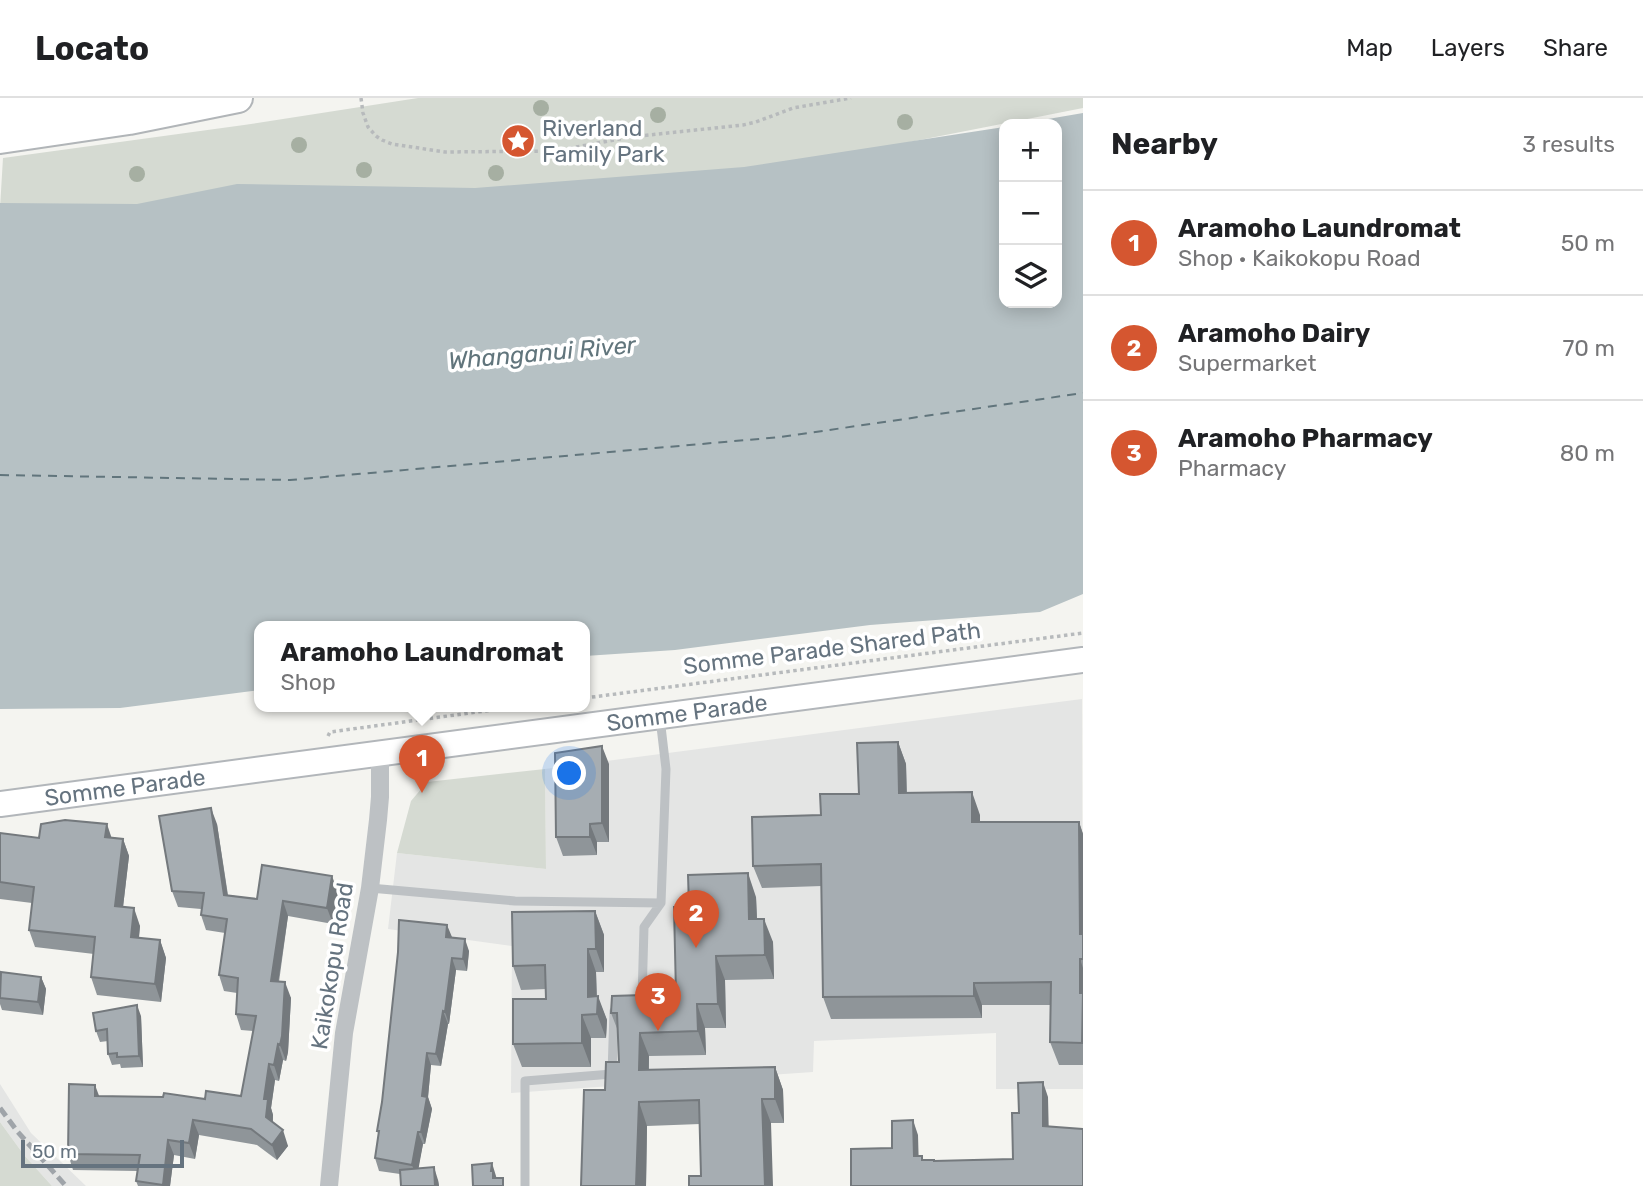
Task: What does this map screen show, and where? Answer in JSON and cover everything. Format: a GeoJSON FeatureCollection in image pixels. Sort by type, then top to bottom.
{"type":"FeatureCollection","features":[{"type":"Feature","properties":{"kind":"main road"},"geometry":{"type":"LineString","coordinates":[[0,111],[153,98]]}},
{"type":"Feature","properties":{"kind":"main road"},"geometry":{"type":"LineString","coordinates":[[216,98],[232,99]]}},
{"type":"Feature","properties":{"kind":"main road"},"geometry":{"type":"LineString","coordinates":[[0,139],[129,120],[238,98]]}},
{"type":"Feature","properties":{"kind":"main road","name":"Somme Parade"},"geometry":{"type":"LineString","coordinates":[[0,804],[1083,660]]}},
{"type":"Feature","properties":{"kind":"street","name":"Kaikokopu Road"},"geometry":{"type":"LineString","coordinates":[[329,1186],[344,1033],[370,888],[380,797],[380,753]]}},
{"type":"Feature","properties":{"kind":"lane"},"geometry":{"type":"LineString","coordinates":[[628,1002],[642,999],[644,927],[662,903],[666,769],[660,716]]}},
{"type":"Feature","properties":{"kind":"lane"},"geometry":{"type":"LineString","coordinates":[[370,888],[515,901],[662,903]]}},
{"type":"Feature","properties":{"kind":"lane"},"geometry":{"type":"LineString","coordinates":[[525,1186],[525,1081],[612,1074],[614,1004]]}},
{"type":"Feature","properties":{"kind":"path"},"geometry":{"type":"LineString","coordinates":[[361,98],[368,127],[382,140],[392,144],[454,153],[567,149],[630,137],[743,125],[801,106],[851,98]]}},
{"type":"Feature","properties":{"kind":"path","name":"Somme Parade Shared Path"},"geometry":{"type":"LineString","coordinates":[[590,697],[1083,633]]}},
{"type":"Feature","properties":{"kind":"path"},"geometry":{"type":"LineString","coordinates":[[330,732],[477,712]]}},
{"type":"Feature","properties":{"kind":"shaded area","name":"Riverland Family Park"},"geometry":{"type":"Polygon","coordinates":[[[418,98],[1083,98],[1083,108],[1027,119],[999,119],[999,124],[680,187],[319,207],[0,208],[3,158],[418,98]]]}},
{"type":"Feature","properties":{"kind":"shaded area"},"geometry":{"type":"Polygon","coordinates":[[[1082,699],[1083,1089],[996,1089],[996,1033],[814,1041],[813,1072],[511,1093],[512,946],[388,929],[397,853],[546,869],[545,769],[1082,699]]]}},
{"type":"Feature","properties":{"kind":"shaded area"},"geometry":{"type":"Polygon","coordinates":[[[545,769],[546,869],[397,853],[411,801],[427,782],[545,769]]]}},
{"type":"Feature","properties":{"kind":"shaded area"},"geometry":{"type":"Polygon","coordinates":[[[0,1084],[31,1133],[86,1186],[52,1186],[24,1155],[0,1122],[0,1084]]]}},
{"type":"Feature","properties":{"kind":"shaded area"},"geometry":{"type":"Polygon","coordinates":[[[0,1122],[24,1155],[52,1186],[0,1186],[0,1122]]]}},
{"type":"Feature","properties":{"kind":"water","name":"Whanganui River"},"geometry":{"type":"Polygon","coordinates":[[[1083,113],[1083,594],[1040,612],[870,625],[675,650],[590,656],[590,621],[254,621],[254,691],[120,708],[0,709],[0,203],[137,204],[237,184],[475,188],[744,167],[999,128],[999,308],[1062,308],[1062,119],[1048,119],[1083,113]]]}},
{"type":"Feature","properties":{"kind":"building"},"geometry":{"type":"Polygon","coordinates":[[[898,742],[899,793],[972,792],[972,822],[1079,822],[1080,934],[1083,934],[1083,959],[1080,959],[1080,993],[1083,993],[1082,1043],[1050,1042],[1051,982],[974,983],[974,996],[823,997],[821,864],[753,866],[752,817],[821,815],[820,794],[859,794],[857,743],[898,742]]]}},
{"type":"Feature","properties":{"kind":"building"},"geometry":{"type":"Polygon","coordinates":[[[602,746],[602,823],[590,824],[590,837],[556,837],[555,753],[602,746]]]}},
{"type":"Feature","properties":{"kind":"building"},"geometry":{"type":"Polygon","coordinates":[[[211,808],[224,895],[257,899],[262,865],[332,876],[327,908],[283,901],[271,981],[285,982],[282,1036],[274,1065],[269,1064],[264,1099],[268,1099],[266,1117],[283,1130],[272,1145],[251,1129],[193,1120],[189,1143],[168,1140],[163,1185],[136,1181],[140,1155],[68,1154],[69,1084],[95,1085],[95,1096],[163,1097],[164,1093],[205,1099],[206,1091],[241,1096],[256,1016],[236,1014],[238,978],[219,975],[227,919],[201,915],[204,893],[172,891],[159,816],[211,808]]]}},
{"type":"Feature","properties":{"kind":"building"},"geometry":{"type":"Polygon","coordinates":[[[65,820],[107,824],[105,837],[123,839],[115,906],[134,908],[131,937],[160,940],[155,984],[91,977],[95,937],[29,930],[34,887],[0,882],[0,833],[39,838],[41,824],[65,820]]]}},
{"type":"Feature","properties":{"kind":"building"},"geometry":{"type":"Polygon","coordinates":[[[748,873],[749,919],[764,919],[765,955],[716,956],[718,1004],[697,1004],[698,1031],[640,1033],[639,1070],[775,1067],[775,1099],[762,1099],[765,1186],[689,1186],[689,1176],[701,1176],[699,1100],[639,1102],[636,1186],[581,1186],[584,1090],[605,1090],[606,1062],[619,1062],[617,1013],[611,1013],[612,996],[676,994],[674,907],[689,906],[688,875],[748,873]]]}},
{"type":"Feature","properties":{"kind":"building"},"geometry":{"type":"Polygon","coordinates":[[[595,911],[596,949],[588,949],[588,997],[598,996],[597,1014],[582,1015],[582,1043],[513,1044],[513,999],[546,999],[545,965],[513,966],[512,912],[595,911]]]}},
{"type":"Feature","properties":{"kind":"building"},"geometry":{"type":"Polygon","coordinates":[[[399,920],[447,925],[446,937],[465,939],[463,959],[452,958],[436,1054],[427,1053],[422,1096],[427,1097],[412,1165],[375,1158],[398,952],[399,920]]]}},
{"type":"Feature","properties":{"kind":"building"},"geometry":{"type":"Polygon","coordinates":[[[1,972],[41,977],[38,1002],[0,998],[1,972]]]}},
{"type":"Feature","properties":{"kind":"building"},"geometry":{"type":"Polygon","coordinates":[[[137,1005],[139,1056],[117,1057],[117,1053],[108,1054],[107,1029],[96,1031],[93,1013],[137,1005]]]}},
{"type":"Feature","properties":{"kind":"building"},"geometry":{"type":"Polygon","coordinates":[[[1043,1082],[1043,1126],[1083,1129],[1083,1186],[851,1186],[851,1149],[892,1148],[892,1121],[913,1120],[914,1156],[922,1156],[922,1160],[1013,1159],[1012,1113],[1019,1113],[1018,1083],[1043,1082]]]}},
{"type":"Feature","properties":{"kind":"building"},"geometry":{"type":"Polygon","coordinates":[[[492,1163],[493,1178],[503,1178],[503,1186],[473,1186],[472,1165],[492,1163]]]}},
{"type":"Feature","properties":{"kind":"building"},"geometry":{"type":"Polygon","coordinates":[[[434,1167],[435,1186],[401,1186],[400,1170],[434,1167]]]}},
{"type":"Feature","properties":{"kind":"ferry route"},"geometry":{"type":"LineString","coordinates":[[0,475],[290,480],[781,437],[1083,393]]}},
{"type":"Feature","properties":{"kind":"railway"},"geometry":{"type":"LineString","coordinates":[[0,1108],[66,1186]]}},
{"type":"Feature","properties":{"kind":"place","name":"Riverland Family Park"},"geometry":{"type":"Point","coordinates":[518,141]}},
{"type":"Feature","properties":{"kind":"place","name":"Aramoho Laundromat"},"geometry":{"type":"Point","coordinates":[422,793]}},
{"type":"Feature","properties":{"kind":"place","name":"Aramoho Dairy"},"geometry":{"type":"Point","coordinates":[696,948]}},
{"type":"Feature","properties":{"kind":"place","name":"Aramoho Pharmacy"},"geometry":{"type":"Point","coordinates":[658,1031]}}]}
